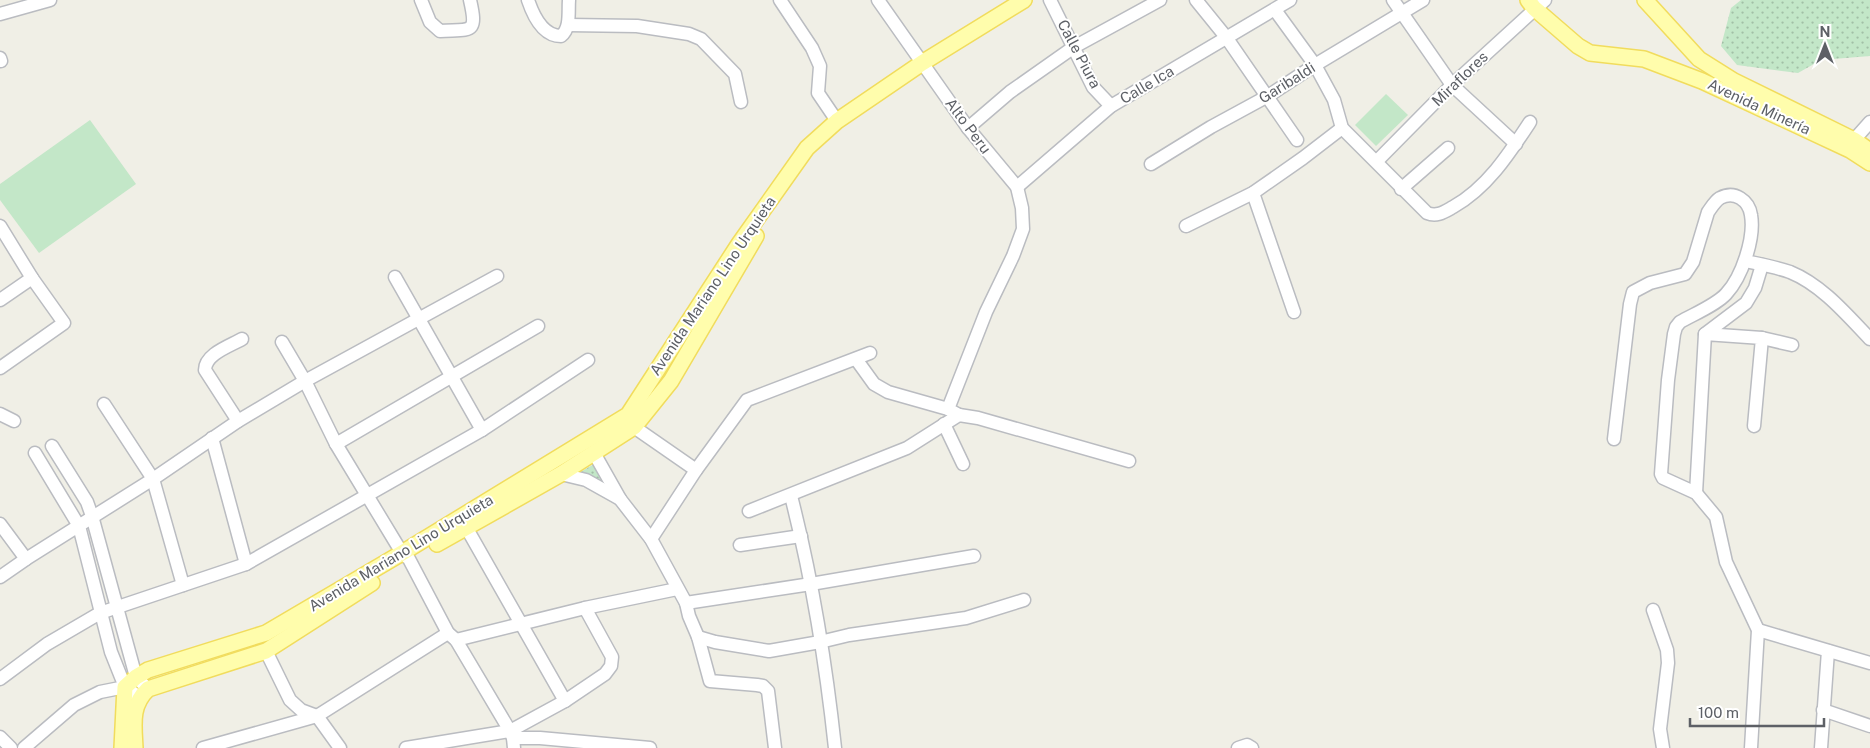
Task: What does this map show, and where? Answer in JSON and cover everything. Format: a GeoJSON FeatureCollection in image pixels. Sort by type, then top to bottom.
{"type":"FeatureCollection","features":[{"type":"Feature","properties":{"kind":"main road"},"geometry":{"type":"LineString","coordinates":[[783,182],[807,148],[837,121],[922,63],[1024,0]]}},
{"type":"Feature","properties":{"kind":"main road","name":"Avenida Minería"},"geometry":{"type":"LineString","coordinates":[[1646,0],[1698,59],[1734,81],[1852,145],[1869,157]]}},
{"type":"Feature","properties":{"kind":"main road","name":"Avenida Minería"},"geometry":{"type":"LineString","coordinates":[[1536,3],[1578,46],[1590,53],[1644,59],[1702,81],[1852,145]]}},
{"type":"Feature","properties":{"kind":"main road","name":"Avenida Mariano Lino Urquieta"},"geometry":{"type":"LineString","coordinates":[[130,682],[148,670],[266,634],[405,556],[466,528],[561,474],[634,427],[671,381],[756,236],[783,182]]}},
{"type":"Feature","properties":{"kind":"main road","name":"Avenida Mariano Lino Urquieta"},"geometry":{"type":"LineString","coordinates":[[143,693],[266,651],[405,556],[628,415],[739,244],[783,182]]}},
{"type":"Feature","properties":{"kind":"main road"},"geometry":{"type":"LineString","coordinates":[[122,748],[130,682]]}},
{"type":"Feature","properties":{"kind":"main road"},"geometry":{"type":"LineString","coordinates":[[135,748],[136,705],[143,693]]}},
{"type":"Feature","properties":{"kind":"street"},"geometry":{"type":"LineString","coordinates":[[0,14],[50,0]]}},
{"type":"Feature","properties":{"kind":"street"},"geometry":{"type":"LineString","coordinates":[[421,0],[430,22],[440,31],[468,29],[473,25],[475,19],[470,0]]}},
{"type":"Feature","properties":{"kind":"street"},"geometry":{"type":"LineString","coordinates":[[528,0],[534,17],[555,36],[562,36],[565,33],[568,25],[569,0]]}},
{"type":"Feature","properties":{"kind":"street"},"geometry":{"type":"LineString","coordinates":[[780,0],[812,48],[820,66],[818,93],[837,121]]}},
{"type":"Feature","properties":{"kind":"street","name":"Alto Peru"},"geometry":{"type":"LineString","coordinates":[[878,0],[968,128],[1017,187]]}},
{"type":"Feature","properties":{"kind":"street","name":"Calle Piura"},"geometry":{"type":"LineString","coordinates":[[1050,0],[1093,87],[1111,106]]}},
{"type":"Feature","properties":{"kind":"street"},"geometry":{"type":"LineString","coordinates":[[968,128],[1010,92],[1074,47],[1160,0]]}},
{"type":"Feature","properties":{"kind":"street"},"geometry":{"type":"LineString","coordinates":[[1196,0],[1226,37],[1297,140]]}},
{"type":"Feature","properties":{"kind":"street","name":"Calle Ica"},"geometry":{"type":"LineString","coordinates":[[1017,187],[1111,106],[1290,0]]}},
{"type":"Feature","properties":{"kind":"street"},"geometry":{"type":"LineString","coordinates":[[1393,0],[1452,85],[1516,144]]}},
{"type":"Feature","properties":{"kind":"street","name":"Garibaldi"},"geometry":{"type":"LineString","coordinates":[[1150,164],[1210,127],[1268,96],[1315,65],[1423,0]]}},
{"type":"Feature","properties":{"kind":"street","name":"Miraflores"},"geometry":{"type":"LineString","coordinates":[[1377,161],[1536,3]]}},
{"type":"Feature","properties":{"kind":"street"},"geometry":{"type":"LineString","coordinates":[[1275,10],[1315,65],[1334,100],[1342,128],[1427,213],[1433,215],[1440,214],[1466,200],[1492,175],[1530,122]]}},
{"type":"Feature","properties":{"kind":"street"},"geometry":{"type":"LineString","coordinates":[[568,25],[637,26],[689,34],[701,39],[736,74],[741,102]]}},
{"type":"Feature","properties":{"kind":"street"},"geometry":{"type":"LineString","coordinates":[[1852,145],[1870,122]]}},
{"type":"Feature","properties":{"kind":"street"},"geometry":{"type":"LineString","coordinates":[[1186,226],[1253,193],[1342,128]]}},
{"type":"Feature","properties":{"kind":"street"},"geometry":{"type":"LineString","coordinates":[[1401,189],[1448,148]]}},
{"type":"Feature","properties":{"kind":"street"},"geometry":{"type":"LineString","coordinates":[[749,511],[791,496],[907,448],[944,424],[954,412],[986,312],[1013,256],[1023,229],[1022,208],[1017,187]]}},
{"type":"Feature","properties":{"kind":"street"},"geometry":{"type":"LineString","coordinates":[[1253,193],[1294,312]]}},
{"type":"Feature","properties":{"kind":"street"},"geometry":{"type":"LineString","coordinates":[[1614,440],[1633,292],[1650,283],[1685,274],[1693,262],[1708,212],[1721,198],[1732,196],[1742,198],[1748,206],[1751,215],[1752,232],[1745,261],[1728,293],[1721,299],[1680,322],[1676,327],[1668,380],[1661,474],[1667,481],[1696,492],[1716,517],[1726,562],[1758,630],[1751,748]]}},
{"type":"Feature","properties":{"kind":"street"},"geometry":{"type":"LineString","coordinates":[[0,226],[32,278],[64,323],[0,368]]}},
{"type":"Feature","properties":{"kind":"street"},"geometry":{"type":"LineString","coordinates":[[1745,261],[1790,272],[1812,285],[1838,307],[1870,339]]}},
{"type":"Feature","properties":{"kind":"street"},"geometry":{"type":"LineString","coordinates":[[1696,492],[1705,334],[1746,303],[1755,288],[1762,265]]}},
{"type":"Feature","properties":{"kind":"street"},"geometry":{"type":"LineString","coordinates":[[0,578],[92,516],[153,479],[212,438],[305,381],[497,276]]}},
{"type":"Feature","properties":{"kind":"street"},"geometry":{"type":"LineString","coordinates":[[395,277],[482,430]]}},
{"type":"Feature","properties":{"kind":"street"},"geometry":{"type":"LineString","coordinates":[[0,300],[32,278]]}},
{"type":"Feature","properties":{"kind":"street"},"geometry":{"type":"LineString","coordinates":[[336,444],[538,326]]}},
{"type":"Feature","properties":{"kind":"street"},"geometry":{"type":"LineString","coordinates":[[1705,334],[1762,338],[1792,345]]}},
{"type":"Feature","properties":{"kind":"street"},"geometry":{"type":"LineString","coordinates":[[1754,426],[1762,338]]}},
{"type":"Feature","properties":{"kind":"street"},"geometry":{"type":"LineString","coordinates":[[238,422],[205,370],[205,364],[210,358],[242,340]]}},
{"type":"Feature","properties":{"kind":"street"},"geometry":{"type":"LineString","coordinates":[[282,342],[305,381],[336,444],[405,556],[512,739]]}},
{"type":"Feature","properties":{"kind":"street"},"geometry":{"type":"LineString","coordinates":[[652,539],[696,470],[747,400],[870,353]]}},
{"type":"Feature","properties":{"kind":"street"},"geometry":{"type":"LineString","coordinates":[[856,359],[874,384],[888,392],[1129,461]]}},
{"type":"Feature","properties":{"kind":"street"},"geometry":{"type":"LineString","coordinates":[[2,674],[47,644],[100,613],[246,564],[482,430],[570,374],[588,360]]}},
{"type":"Feature","properties":{"kind":"street"},"geometry":{"type":"LineString","coordinates":[[104,404],[153,479],[183,585]]}},
{"type":"Feature","properties":{"kind":"street"},"geometry":{"type":"LineString","coordinates":[[0,414],[14,421]]}},
{"type":"Feature","properties":{"kind":"street"},"geometry":{"type":"LineString","coordinates":[[944,424],[963,464]]}},
{"type":"Feature","properties":{"kind":"street"},"geometry":{"type":"LineString","coordinates":[[634,427],[696,470]]}},
{"type":"Feature","properties":{"kind":"street"},"geometry":{"type":"LineString","coordinates":[[212,438],[246,564]]}},
{"type":"Feature","properties":{"kind":"street"},"geometry":{"type":"LineString","coordinates":[[52,446],[87,502],[92,516],[116,607],[130,682]]}},
{"type":"Feature","properties":{"kind":"street"},"geometry":{"type":"LineString","coordinates":[[594,452],[620,499],[652,539],[686,603],[710,681],[757,685],[766,689],[775,748]]}},
{"type":"Feature","properties":{"kind":"street"},"geometry":{"type":"LineString","coordinates":[[35,453],[79,526],[111,652],[130,682],[143,693]]}},
{"type":"Feature","properties":{"kind":"street"},"geometry":{"type":"LineString","coordinates":[[561,474],[586,480],[620,499]]}},
{"type":"Feature","properties":{"kind":"street"},"geometry":{"type":"LineString","coordinates":[[791,496],[812,584],[831,705],[835,748]]}},
{"type":"Feature","properties":{"kind":"street"},"geometry":{"type":"LineString","coordinates":[[0,524],[26,559]]}},
{"type":"Feature","properties":{"kind":"street"},"geometry":{"type":"LineString","coordinates":[[466,528],[566,701]]}},
{"type":"Feature","properties":{"kind":"street"},"geometry":{"type":"LineString","coordinates":[[740,545],[801,536]]}},
{"type":"Feature","properties":{"kind":"street"},"geometry":{"type":"LineString","coordinates":[[686,603],[812,584],[974,556]]}},
{"type":"Feature","properties":{"kind":"street"},"geometry":{"type":"LineString","coordinates":[[203,748],[317,716],[452,637],[522,624],[585,608],[677,589]]}},
{"type":"Feature","properties":{"kind":"street"},"geometry":{"type":"LineString","coordinates":[[698,637],[715,642],[769,651],[849,635],[966,618],[1024,600]]}},
{"type":"Feature","properties":{"kind":"street"},"geometry":{"type":"LineString","coordinates":[[512,739],[605,674],[613,661],[585,608]]}},
{"type":"Feature","properties":{"kind":"street"},"geometry":{"type":"LineString","coordinates":[[1653,610],[1668,657],[1660,729],[1663,748]]}},
{"type":"Feature","properties":{"kind":"street"},"geometry":{"type":"LineString","coordinates":[[1758,630],[1870,663]]}},
{"type":"Feature","properties":{"kind":"street"},"geometry":{"type":"LineString","coordinates":[[266,651],[290,700],[300,710],[317,716],[340,748]]}},
{"type":"Feature","properties":{"kind":"street"},"geometry":{"type":"LineString","coordinates":[[1821,748],[1828,651]]}},
{"type":"Feature","properties":{"kind":"street"},"geometry":{"type":"LineString","coordinates":[[24,748],[74,705],[100,692],[130,682]]}},
{"type":"Feature","properties":{"kind":"street"},"geometry":{"type":"LineString","coordinates":[[1823,710],[1870,726]]}},
{"type":"Feature","properties":{"kind":"street"},"geometry":{"type":"LineString","coordinates":[[0,737],[11,748]]}},
{"type":"Feature","properties":{"kind":"street"},"geometry":{"type":"LineString","coordinates":[[406,748],[540,738],[650,748]]}},
{"type":"Feature","properties":{"kind":"street"},"geometry":{"type":"LineString","coordinates":[[1238,748],[1247,745],[1252,748]]}},
{"type":"Feature","properties":{"kind":"green space"},"geometry":{"type":"Polygon","coordinates":[[[1741,0],[1870,0],[1870,56],[1821,60],[1798,73],[1737,65],[1721,46],[1731,8],[1741,0]]]}},
{"type":"Feature","properties":{"kind":"green space"},"geometry":{"type":"Polygon","coordinates":[[[1386,94],[1408,115],[1376,146],[1355,125],[1386,94]]]}},
{"type":"Feature","properties":{"kind":"green space"},"geometry":{"type":"Polygon","coordinates":[[[90,120],[136,184],[39,253],[0,200],[0,184],[90,120]]]}},
{"type":"Feature","properties":{"kind":"green space"},"geometry":{"type":"Polygon","coordinates":[[[601,460],[620,496],[567,480],[601,460]]]}}]}
